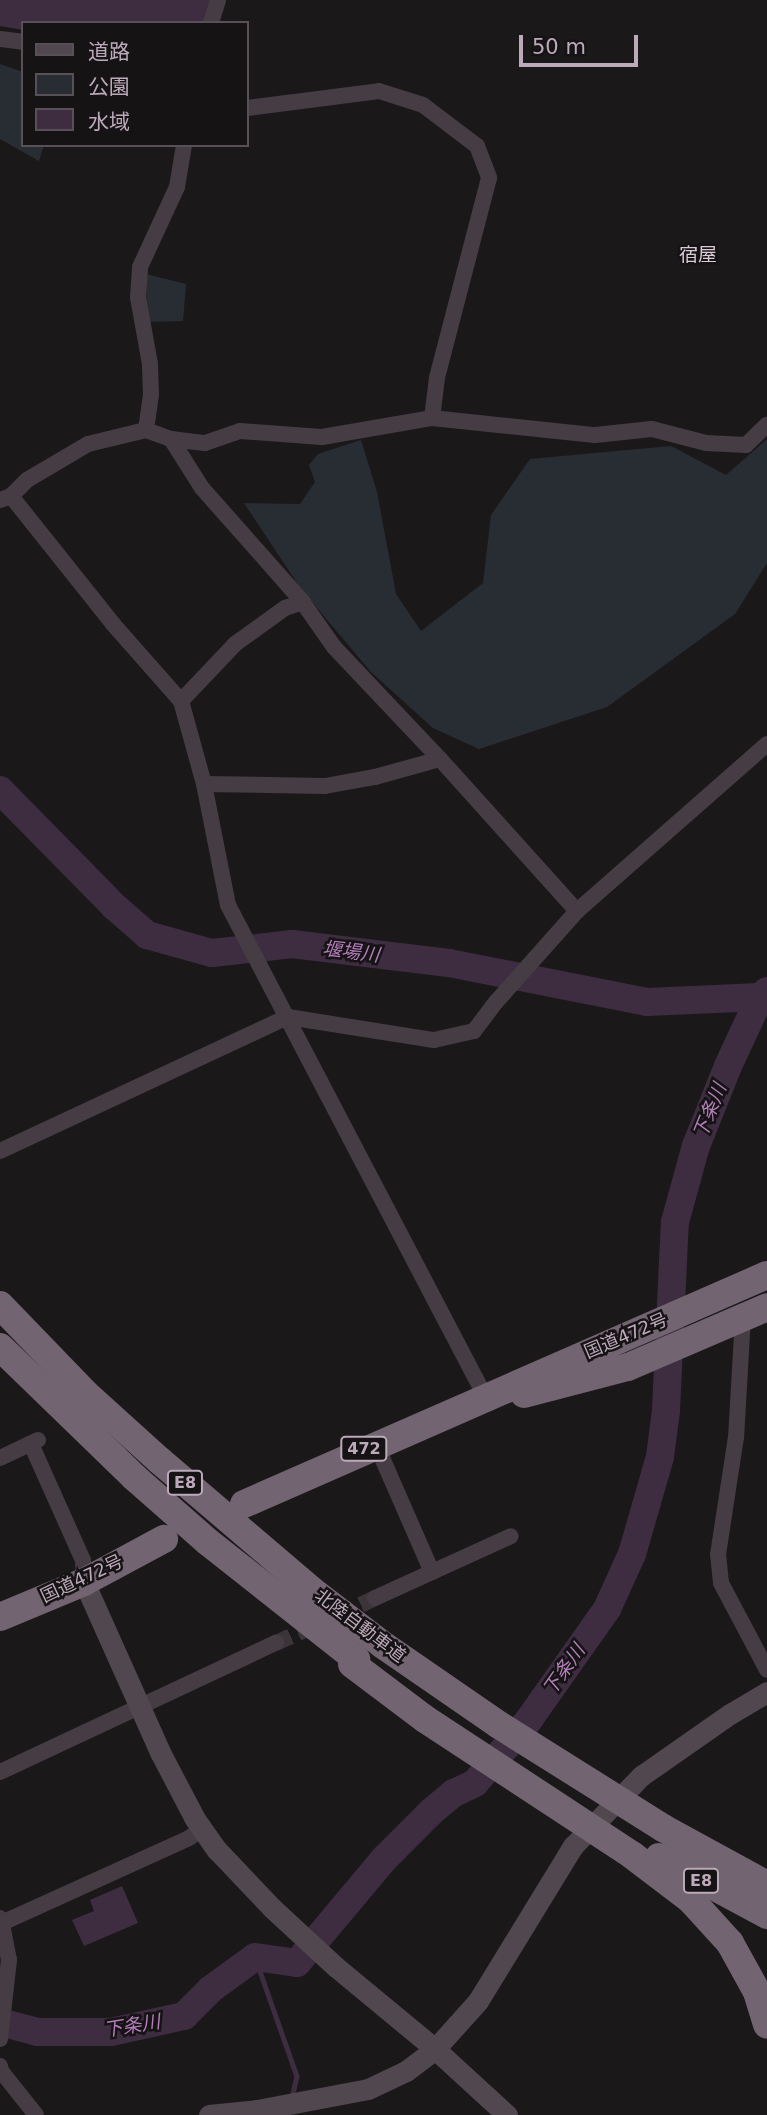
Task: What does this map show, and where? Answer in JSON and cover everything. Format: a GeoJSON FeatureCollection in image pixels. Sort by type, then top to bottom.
{"type":"FeatureCollection","features":[{"type":"Feature","properties":{"kind":"highway","name":"国道472号"},"geometry":{"type":"LineString","coordinates":[[244,1504],[767,1275]]}},
{"type":"Feature","properties":{"kind":"highway","name":"北陸自動車道"},"geometry":{"type":"LineString","coordinates":[[0,1306],[85,1393],[215,1510],[383,1645],[561,1766],[668,1824],[767,1885]]}},
{"type":"Feature","properties":{"kind":"highway","name":"国道472号"},"geometry":{"type":"LineString","coordinates":[[486,1398],[528,1394],[628,1367],[743,1317]]}},
{"type":"Feature","properties":{"kind":"highway","name":"北陸自動車道"},"geometry":{"type":"LineString","coordinates":[[0,1347],[134,1477],[354,1662],[634,1849],[767,1915]]}},
{"type":"Feature","properties":{"kind":"highway","name":"国道472号"},"geometry":{"type":"LineString","coordinates":[[0,1617],[84,1582],[164,1539]]}},
{"type":"Feature","properties":{"kind":"highway"},"geometry":{"type":"LineString","coordinates":[[668,1824],[767,1863]]}},
{"type":"Feature","properties":{"kind":"highway"},"geometry":{"type":"LineString","coordinates":[[634,1849],[691,1900],[730,1943],[757,1992],[767,2024]]}},
{"type":"Feature","properties":{"kind":"street"},"geometry":{"type":"LineString","coordinates":[[212,21],[218,0]]}},
{"type":"Feature","properties":{"kind":"street"},"geometry":{"type":"LineString","coordinates":[[0,39],[21,42]]}},
{"type":"Feature","properties":{"kind":"street"},"geometry":{"type":"LineString","coordinates":[[248,108],[379,91],[423,105],[477,146],[489,178],[437,378],[432,418]]}},
{"type":"Feature","properties":{"kind":"street"},"geometry":{"type":"LineString","coordinates":[[146,430],[151,395],[150,364],[138,297],[140,267],[177,187],[184,147]]}},
{"type":"Feature","properties":{"kind":"street"},"geometry":{"type":"LineString","coordinates":[[486,1398],[288,1017],[268,986],[228,905],[204,784],[181,701],[6,498],[27,480],[88,444],[146,430],[171,439],[205,443],[240,431],[322,437],[432,418],[595,435],[652,429],[706,443],[746,445],[767,425]]}},
{"type":"Feature","properties":{"kind":"street"},"geometry":{"type":"LineString","coordinates":[[171,439],[202,488],[303,602],[334,647],[361,678],[406,721],[576,911]]}},
{"type":"Feature","properties":{"kind":"street"},"geometry":{"type":"LineString","coordinates":[[181,701],[235,644],[285,608],[303,602]]}},
{"type":"Feature","properties":{"kind":"street"},"geometry":{"type":"LineString","coordinates":[[0,1151],[288,1017],[434,1040],[474,1031],[576,911],[767,744]]}},
{"type":"Feature","properties":{"kind":"street"},"geometry":{"type":"LineString","coordinates":[[204,784],[325,786],[375,777],[440,759]]}},
{"type":"Feature","properties":{"kind":"street"},"geometry":{"type":"LineString","coordinates":[[743,1317],[736,1437],[718,1554],[721,1584],[767,1670]]}},
{"type":"Feature","properties":{"kind":"street"},"geometry":{"type":"LineString","coordinates":[[0,1458],[35,1442],[83,1560],[84,1582],[138,1708],[202,1829],[272,1908],[507,2115]]}},
{"type":"Feature","properties":{"kind":"street"},"geometry":{"type":"LineString","coordinates":[[376,1444],[432,1572]]}},
{"type":"Feature","properties":{"kind":"street"},"geometry":{"type":"LineString","coordinates":[[375,1598],[511,1536]]}},
{"type":"Feature","properties":{"kind":"street"},"geometry":{"type":"LineString","coordinates":[[0,1772],[276,1643]]}},
{"type":"Feature","properties":{"kind":"street"},"geometry":{"type":"LineString","coordinates":[[209,2115],[257,2110],[368,2089],[406,2071],[435,2049],[478,2001],[573,1846],[641,1776],[730,1714],[767,1692]]}},
{"type":"Feature","properties":{"kind":"street"},"geometry":{"type":"LineString","coordinates":[[0,2039],[9,1960],[1,1920],[188,1838],[202,1829]]}},
{"type":"Feature","properties":{"kind":"street"},"geometry":{"type":"LineString","coordinates":[[0,2066],[36,2115]]}},
{"type":"Feature","properties":{"kind":"green space"},"geometry":{"type":"Polygon","coordinates":[[[0,64],[21,71],[21,147],[43,147],[39,161],[0,139],[0,64]]]}},
{"type":"Feature","properties":{"kind":"green space"},"geometry":{"type":"Polygon","coordinates":[[[146,274],[186,284],[183,321],[147,322],[146,274]]]}},
{"type":"Feature","properties":{"kind":"green space"},"geometry":{"type":"Polygon","coordinates":[[[767,439],[767,563],[735,614],[607,707],[479,749],[433,728],[371,672],[301,589],[244,503],[300,504],[315,482],[309,465],[318,454],[361,440],[377,492],[396,594],[421,631],[483,583],[491,515],[530,459],[671,446],[726,475],[767,439]]]}},
{"type":"Feature","properties":{"kind":"water"},"geometry":{"type":"Polygon","coordinates":[[[0,0],[213,0],[207,21],[21,21],[21,30],[0,26],[0,0]]]}},
{"type":"Feature","properties":{"kind":"water"},"geometry":{"type":"Polygon","coordinates":[[[122,1886],[138,1923],[84,1946],[72,1920],[94,1911],[90,1900],[122,1886]]]}},
{"type":"Feature","properties":{"kind":"waterway","name":"堰場川"},"geometry":{"type":"LineString","coordinates":[[0,790],[115,907],[147,935],[212,953],[292,944],[449,963],[647,1002],[760,997]]}},
{"type":"Feature","properties":{"kind":"waterway","name":"下条川"},"geometry":{"type":"LineString","coordinates":[[0,2022],[37,2032],[111,2032],[184,2016],[211,1989],[255,1957],[297,1963],[384,1859],[431,1812],[454,1793],[475,1783],[528,1721],[607,1609],[632,1554],[660,1457],[666,1410],[675,1222],[696,1146],[728,1066],[760,997],[767,991]]}},
{"type":"Feature","properties":{"kind":"waterway"},"geometry":{"type":"LineString","coordinates":[[255,1957],[297,2076],[292,2097]]}},
{"type":"Feature","properties":{"kind":"tunnel"},"geometry":{"type":"LineString","coordinates":[[339,1615],[375,1598]]}},
{"type":"Feature","properties":{"kind":"tunnel"},"geometry":{"type":"LineString","coordinates":[[276,1643],[318,1624]]}},
{"type":"Feature","properties":{"kind":"district","name":"宿屋"},"geometry":{"type":"Point","coordinates":[698,255]}}]}
